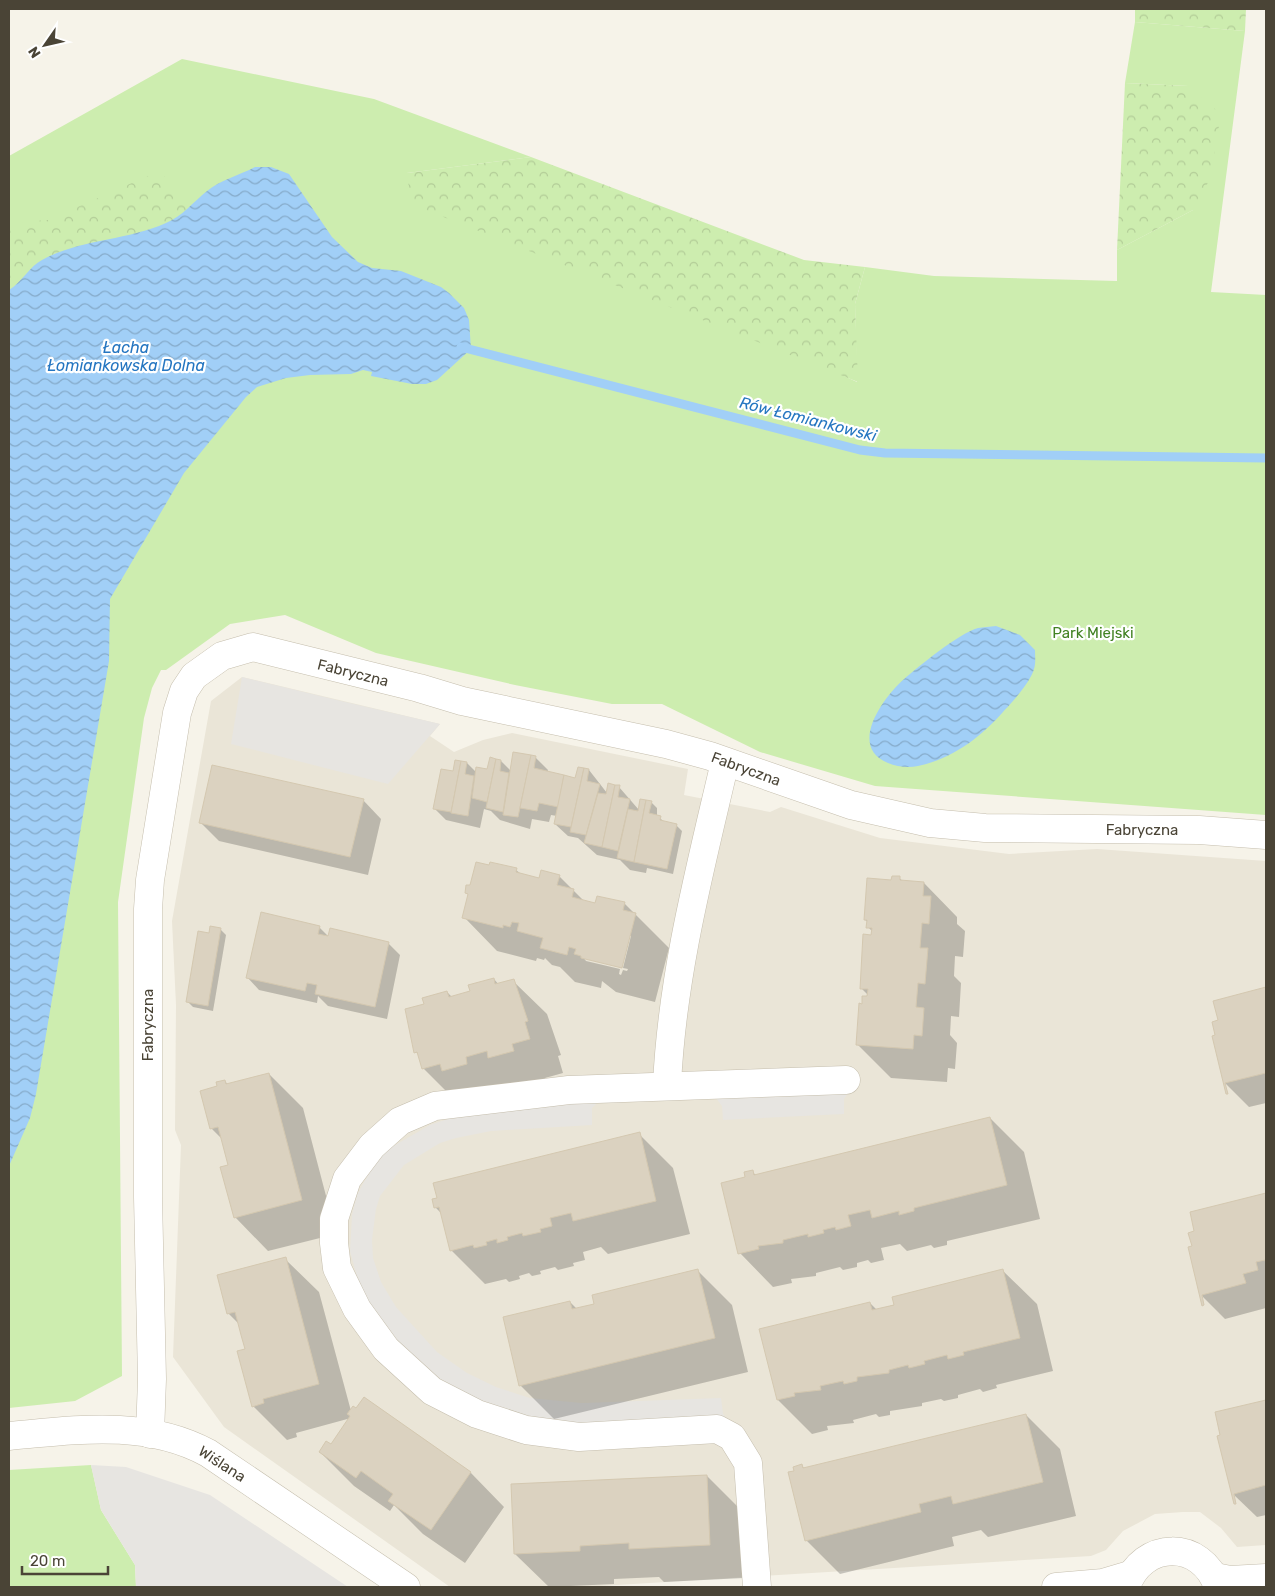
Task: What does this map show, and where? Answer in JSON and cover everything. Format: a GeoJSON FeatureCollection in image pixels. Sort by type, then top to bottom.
{"type":"FeatureCollection","features":[{"type":"Feature","properties":{"kind":"street","name":"Fabryczna"},"geometry":{"type":"LineString","coordinates":[[150,1434],[152,1379],[148,1197],[148,909],[150,880],[177,714],[184,691],[194,676],[222,656],[254,647],[348,672],[419,688],[462,701],[666,744],[851,805],[930,823],[985,828],[1200,830],[1266,835]]}},
{"type":"Feature","properties":{"kind":"street"},"geometry":{"type":"LineString","coordinates":[[667,1085],[668,1044],[682,947],[725,762]]}},
{"type":"Feature","properties":{"kind":"street"},"geometry":{"type":"LineString","coordinates":[[757,1587],[748,1463],[732,1437],[717,1429],[579,1437],[526,1430],[477,1414],[432,1391],[386,1349],[357,1309],[337,1268],[334,1219],[348,1179],[372,1146],[400,1121],[435,1106],[569,1090],[846,1080]]}},
{"type":"Feature","properties":{"kind":"street","name":"Wiślana"},"geometry":{"type":"LineString","coordinates":[[9,1436],[94,1427],[150,1434],[186,1441],[208,1453],[406,1587]]}},
{"type":"Feature","properties":{"kind":"street"},"geometry":{"type":"LineString","coordinates":[[1056,1587],[1128,1581],[1142,1561],[1158,1553],[1175,1551],[1192,1555],[1206,1564],[1216,1582],[1266,1578]]}},
{"type":"Feature","properties":{"kind":"shaded area"},"geometry":{"type":"Polygon","coordinates":[[[242,677],[440,724],[430,736],[454,752],[483,740],[512,733],[688,769],[684,795],[770,812],[781,807],[880,838],[1009,854],[1097,849],[1266,861],[1266,1545],[1237,1547],[1221,1528],[1200,1512],[1183,1512],[1155,1514],[1123,1531],[1106,1550],[1091,1556],[584,1587],[450,1587],[224,1427],[173,1357],[181,1145],[175,1130],[176,1005],[172,921],[211,701],[242,677]]]}},
{"type":"Feature","properties":{"kind":"shaded area"},"geometry":{"type":"Polygon","coordinates":[[[242,677],[440,724],[388,784],[231,744],[242,677]]]}},
{"type":"Feature","properties":{"kind":"shaded area"},"geometry":{"type":"Polygon","coordinates":[[[849,1092],[844,1099],[844,1114],[723,1120],[722,1106],[716,1098],[849,1092]]]}},
{"type":"Feature","properties":{"kind":"shaded area"},"geometry":{"type":"Polygon","coordinates":[[[598,1102],[592,1108],[592,1125],[491,1131],[456,1138],[440,1143],[404,1165],[380,1196],[376,1209],[372,1240],[373,1258],[381,1282],[396,1307],[437,1352],[467,1373],[496,1387],[530,1398],[582,1403],[721,1398],[723,1414],[728,1420],[607,1425],[546,1423],[495,1409],[432,1375],[390,1335],[360,1288],[350,1251],[352,1215],[357,1195],[364,1182],[375,1164],[390,1148],[430,1125],[466,1113],[495,1108],[598,1102]]]}},
{"type":"Feature","properties":{"kind":"shaded area"},"geometry":{"type":"Polygon","coordinates":[[[91,1465],[126,1467],[210,1495],[348,1587],[136,1587],[135,1565],[101,1510],[91,1465]]]}},
{"type":"Feature","properties":{"kind":"green space"},"geometry":{"type":"Polygon","coordinates":[[[1135,9],[1246,9],[1245,31],[1135,22],[1135,9]]]}},
{"type":"Feature","properties":{"kind":"green space","name":"Park Miejski"},"geometry":{"type":"Polygon","coordinates":[[[1135,22],[1245,31],[1211,292],[1266,295],[1266,815],[875,786],[760,752],[662,704],[612,704],[515,685],[376,653],[285,615],[230,624],[166,670],[161,670],[152,688],[144,718],[118,902],[122,1376],[75,1401],[9,1408],[9,156],[182,59],[374,99],[531,157],[407,173],[857,382],[855,304],[865,267],[934,276],[1117,281],[1117,250],[1193,210],[1188,86],[1125,83],[1135,22]]]}},
{"type":"Feature","properties":{"kind":"green space"},"geometry":{"type":"Polygon","coordinates":[[[1125,83],[1188,86],[1221,114],[1210,179],[1193,210],[1117,250],[1125,83]]]}},
{"type":"Feature","properties":{"kind":"green space"},"geometry":{"type":"Polygon","coordinates":[[[531,157],[804,260],[865,267],[855,304],[858,382],[411,204],[407,173],[531,157]]]}},
{"type":"Feature","properties":{"kind":"green space"},"geometry":{"type":"Polygon","coordinates":[[[159,171],[194,205],[169,222],[151,229],[78,246],[50,256],[39,263],[9,290],[9,223],[48,220],[159,171]]]}},
{"type":"Feature","properties":{"kind":"green space"},"geometry":{"type":"Polygon","coordinates":[[[91,1465],[101,1510],[135,1565],[136,1587],[9,1587],[9,1470],[91,1465]]]}},
{"type":"Feature","properties":{"kind":"water","name":"Łacha Łomiankowska Dolna"},"geometry":{"type":"Polygon","coordinates":[[[255,167],[271,167],[289,174],[332,237],[358,262],[372,268],[401,271],[441,287],[449,293],[464,308],[469,320],[471,349],[437,380],[426,384],[412,384],[371,376],[372,372],[363,370],[351,374],[310,375],[286,378],[257,387],[246,397],[184,473],[110,599],[109,661],[36,1094],[30,1118],[9,1166],[9,290],[42,260],[72,248],[151,229],[166,223],[183,213],[212,187],[255,167]]]}},
{"type":"Feature","properties":{"kind":"water"},"geometry":{"type":"Polygon","coordinates":[[[996,626],[1020,635],[1035,650],[1035,664],[1032,674],[1021,692],[1007,708],[985,730],[965,746],[931,763],[914,767],[903,767],[888,763],[876,756],[871,746],[870,735],[873,723],[878,710],[895,688],[928,659],[960,636],[978,628],[996,626]]]}},
{"type":"Feature","properties":{"kind":"building"},"geometry":{"type":"Polygon","coordinates":[[[513,752],[531,755],[518,817],[503,815],[513,752]]]}},
{"type":"Feature","properties":{"kind":"building"},"geometry":{"type":"Polygon","coordinates":[[[531,755],[536,756],[534,768],[564,775],[558,807],[539,803],[537,811],[520,808],[531,755]]]}},
{"type":"Feature","properties":{"kind":"building"},"geometry":{"type":"Polygon","coordinates":[[[490,757],[496,759],[487,802],[472,798],[476,767],[487,769],[490,757]]]}},
{"type":"Feature","properties":{"kind":"building"},"geometry":{"type":"Polygon","coordinates":[[[496,759],[501,760],[500,771],[509,773],[503,812],[486,808],[496,759]]]}},
{"type":"Feature","properties":{"kind":"building"},"geometry":{"type":"Polygon","coordinates":[[[455,760],[461,761],[451,812],[433,809],[441,769],[453,771],[455,760]]]}},
{"type":"Feature","properties":{"kind":"building"},"geometry":{"type":"Polygon","coordinates":[[[461,761],[467,762],[465,774],[474,776],[468,816],[451,813],[461,761]]]}},
{"type":"Feature","properties":{"kind":"building"},"geometry":{"type":"Polygon","coordinates":[[[212,765],[364,799],[350,857],[199,823],[212,765]]]}},
{"type":"Feature","properties":{"kind":"building"},"geometry":{"type":"Polygon","coordinates":[[[578,767],[584,768],[571,827],[554,824],[564,775],[575,778],[578,767]]]}},
{"type":"Feature","properties":{"kind":"building"},"geometry":{"type":"Polygon","coordinates":[[[584,768],[589,769],[587,781],[600,784],[586,835],[570,832],[584,768]]]}},
{"type":"Feature","properties":{"kind":"building"},"geometry":{"type":"Polygon","coordinates":[[[608,783],[615,785],[602,847],[584,843],[598,793],[606,794],[608,783]]]}},
{"type":"Feature","properties":{"kind":"building"},"geometry":{"type":"Polygon","coordinates":[[[615,785],[620,785],[618,797],[630,799],[618,851],[602,847],[615,785]]]}},
{"type":"Feature","properties":{"kind":"building"},"geometry":{"type":"Polygon","coordinates":[[[640,799],[646,800],[634,862],[617,858],[628,809],[638,811],[640,799]]]}},
{"type":"Feature","properties":{"kind":"building"},"geometry":{"type":"Polygon","coordinates":[[[646,800],[652,801],[649,813],[661,816],[660,820],[677,824],[667,869],[634,862],[646,800]]]}},
{"type":"Feature","properties":{"kind":"building"},"geometry":{"type":"Polygon","coordinates":[[[476,862],[489,865],[490,862],[517,868],[516,872],[539,878],[541,870],[560,875],[557,885],[574,889],[572,897],[595,903],[597,896],[625,902],[623,910],[636,913],[622,968],[581,958],[581,956],[574,954],[576,949],[569,947],[567,955],[540,948],[543,938],[517,931],[519,923],[512,922],[510,927],[503,925],[503,928],[462,918],[468,894],[465,893],[466,885],[470,885],[476,862]]]}},
{"type":"Feature","properties":{"kind":"building"},"geometry":{"type":"Polygon","coordinates":[[[892,876],[900,876],[900,880],[924,882],[923,896],[931,896],[929,924],[922,923],[920,948],[928,948],[925,984],[918,983],[916,1007],[924,1008],[922,1036],[914,1035],[913,1049],[856,1045],[859,1003],[862,1004],[862,996],[867,996],[868,989],[860,989],[863,934],[871,935],[872,928],[866,928],[867,920],[864,920],[867,878],[891,880],[892,876]]]}},
{"type":"Feature","properties":{"kind":"building"},"geometry":{"type":"Polygon","coordinates":[[[261,912],[320,926],[318,934],[328,936],[330,928],[389,942],[375,1007],[315,994],[317,985],[307,983],[305,991],[246,978],[261,912]]]}},
{"type":"Feature","properties":{"kind":"building"},"geometry":{"type":"Polygon","coordinates":[[[210,926],[221,928],[208,1006],[186,1002],[198,931],[209,933],[210,926]]]}},
{"type":"Feature","properties":{"kind":"building"},"geometry":{"type":"Polygon","coordinates":[[[494,978],[495,984],[514,979],[528,1021],[525,1022],[530,1039],[512,1044],[514,1051],[488,1058],[487,1051],[466,1057],[467,1064],[442,1071],[440,1064],[422,1069],[417,1052],[414,1053],[405,1009],[424,1004],[422,998],[447,991],[449,997],[470,991],[468,985],[494,978]]]}},
{"type":"Feature","properties":{"kind":"building"},"geometry":{"type":"Polygon","coordinates":[[[1266,987],[1266,1073],[1225,1083],[1228,1094],[1226,1094],[1212,1036],[1215,1035],[1212,1022],[1218,1020],[1213,1001],[1266,987]]]}},
{"type":"Feature","properties":{"kind":"building"},"geometry":{"type":"Polygon","coordinates":[[[269,1073],[302,1200],[234,1218],[220,1167],[228,1165],[218,1127],[210,1129],[200,1091],[217,1086],[216,1082],[225,1080],[226,1084],[269,1073]]]}},
{"type":"Feature","properties":{"kind":"building"},"geometry":{"type":"Polygon","coordinates":[[[990,1117],[1007,1185],[914,1208],[914,1211],[899,1215],[899,1211],[872,1218],[870,1210],[848,1215],[851,1226],[836,1230],[835,1227],[823,1230],[824,1233],[808,1237],[808,1234],[783,1240],[783,1243],[758,1246],[759,1249],[738,1254],[721,1183],[745,1177],[744,1172],[753,1170],[754,1175],[990,1117]]]}},
{"type":"Feature","properties":{"kind":"building"},"geometry":{"type":"Polygon","coordinates":[[[640,1132],[656,1201],[573,1221],[571,1213],[550,1218],[552,1226],[540,1229],[541,1232],[523,1236],[522,1233],[507,1237],[508,1240],[497,1243],[497,1239],[486,1242],[487,1245],[474,1248],[473,1245],[450,1251],[439,1207],[434,1208],[432,1199],[437,1198],[433,1183],[640,1132]]]}},
{"type":"Feature","properties":{"kind":"building"},"geometry":{"type":"Polygon","coordinates":[[[1266,1193],[1266,1264],[1265,1260],[1256,1262],[1258,1270],[1243,1274],[1246,1283],[1202,1295],[1204,1305],[1202,1306],[1188,1247],[1192,1246],[1188,1233],[1194,1231],[1190,1212],[1266,1193]]]}},
{"type":"Feature","properties":{"kind":"building"},"geometry":{"type":"Polygon","coordinates":[[[286,1257],[319,1384],[263,1399],[264,1403],[252,1407],[237,1351],[245,1349],[235,1312],[227,1314],[217,1275],[286,1257]]]}},
{"type":"Feature","properties":{"kind":"building"},"geometry":{"type":"Polygon","coordinates":[[[698,1269],[715,1338],[519,1386],[503,1317],[570,1301],[572,1309],[594,1304],[592,1295],[698,1269]]]}},
{"type":"Feature","properties":{"kind":"building"},"geometry":{"type":"Polygon","coordinates":[[[1003,1269],[1020,1338],[963,1352],[964,1355],[948,1359],[947,1355],[924,1361],[925,1364],[909,1368],[908,1365],[889,1370],[889,1373],[857,1377],[857,1381],[844,1384],[843,1381],[820,1386],[821,1390],[794,1393],[795,1396],[777,1400],[759,1329],[870,1302],[872,1310],[894,1305],[892,1297],[1003,1269]]]}},
{"type":"Feature","properties":{"kind":"building"},"geometry":{"type":"Polygon","coordinates":[[[364,1397],[471,1472],[431,1530],[388,1501],[393,1494],[361,1471],[356,1478],[319,1452],[326,1441],[331,1444],[350,1416],[347,1414],[353,1406],[356,1408],[364,1397]]]}},
{"type":"Feature","properties":{"kind":"building"},"geometry":{"type":"Polygon","coordinates":[[[1266,1400],[1266,1485],[1234,1494],[1236,1504],[1234,1504],[1217,1436],[1220,1435],[1215,1412],[1266,1400]]]}},
{"type":"Feature","properties":{"kind":"building"},"geometry":{"type":"Polygon","coordinates":[[[1026,1414],[1043,1482],[953,1504],[951,1496],[919,1504],[921,1512],[805,1541],[788,1472],[794,1471],[793,1467],[802,1464],[803,1468],[1026,1414]]]}},
{"type":"Feature","properties":{"kind":"building"},"geometry":{"type":"Polygon","coordinates":[[[707,1475],[710,1545],[629,1549],[629,1543],[580,1546],[580,1551],[514,1554],[511,1484],[707,1475]]]}},
{"type":"Feature","properties":{"kind":"waterway","name":"Rów Łomiankowski"},"geometry":{"type":"LineString","coordinates":[[461,347],[860,450],[885,453],[1266,458]]}}]}
